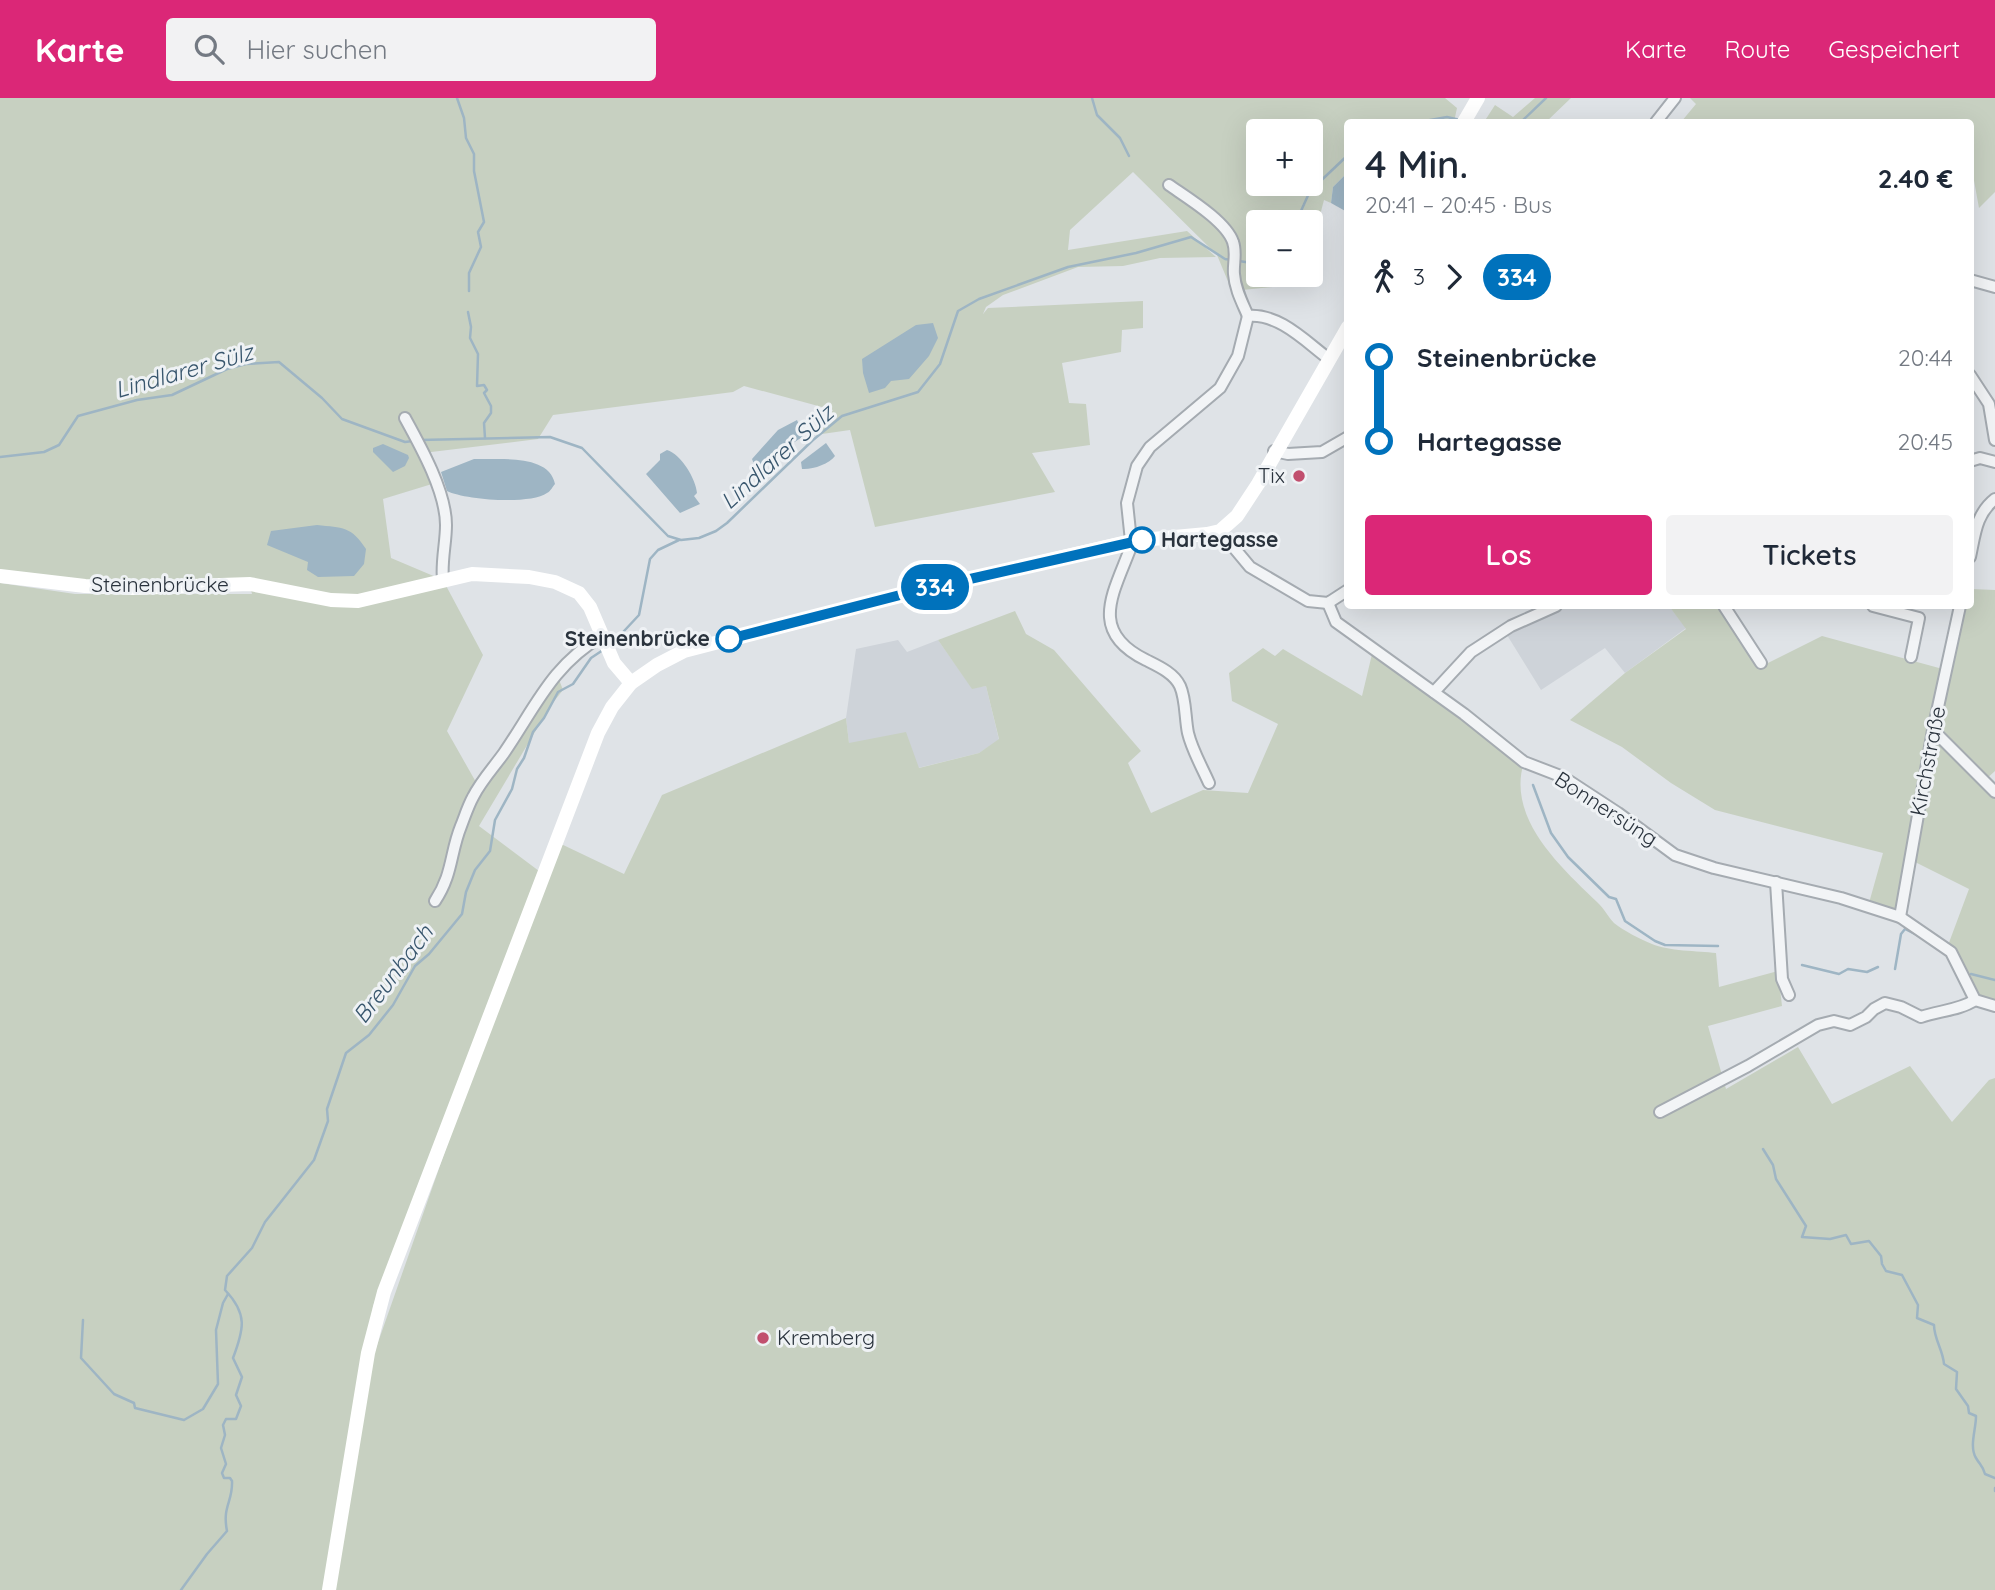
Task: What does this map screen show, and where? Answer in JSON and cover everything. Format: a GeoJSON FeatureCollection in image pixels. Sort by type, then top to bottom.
{"type":"FeatureCollection","features":[{"type":"Feature","properties":{"kind":"main road"},"geometry":{"type":"LineString","coordinates":[[1466,118],[1478,98]]}},
{"type":"Feature","properties":{"kind":"main road"},"geometry":{"type":"LineString","coordinates":[[329,1590],[368,1353],[384,1292],[598,733],[612,707],[631,683],[657,664],[684,651],[709,644],[908,593],[1132,541],[1220,531],[1237,516],[1344,334]]}},
{"type":"Feature","properties":{"kind":"main road","name":"Steinenbrücke"},"geometry":{"type":"LineString","coordinates":[[0,576],[85,586],[133,588],[250,584],[331,600],[358,601],[472,575],[502,575],[555,582],[579,593],[584,599],[614,663],[631,683]]}},
{"type":"Feature","properties":{"kind":"street"},"geometry":{"type":"LineString","coordinates":[[1658,119],[1675,98]]}},
{"type":"Feature","properties":{"kind":"street"},"geometry":{"type":"LineString","coordinates":[[1169,184],[1208,213],[1230,235],[1235,245],[1233,271],[1236,286],[1248,316],[1238,356],[1220,388],[1150,447],[1137,466],[1127,503],[1132,541],[1110,607],[1109,619],[1111,631],[1122,644],[1141,658],[1165,670],[1180,685],[1189,736],[1209,783]]}},
{"type":"Feature","properties":{"kind":"street"},"geometry":{"type":"LineString","coordinates":[[1974,281],[1995,287]]}},
{"type":"Feature","properties":{"kind":"street"},"geometry":{"type":"LineString","coordinates":[[1248,316],[1258,315],[1279,322],[1329,359]]}},
{"type":"Feature","properties":{"kind":"street"},"geometry":{"type":"LineString","coordinates":[[1974,380],[1989,404],[1995,440]]}},
{"type":"Feature","properties":{"kind":"street"},"geometry":{"type":"LineString","coordinates":[[405,418],[413,431],[444,508],[446,524],[443,580]]}},
{"type":"Feature","properties":{"kind":"street"},"geometry":{"type":"LineString","coordinates":[[1274,451],[1288,454],[1322,452],[1344,439]]}},
{"type":"Feature","properties":{"kind":"street"},"geometry":{"type":"LineString","coordinates":[[1974,460],[1980,458],[1995,462]]}},
{"type":"Feature","properties":{"kind":"street"},"geometry":{"type":"LineString","coordinates":[[1974,538],[1984,508],[1995,499]]}},
{"type":"Feature","properties":{"kind":"street"},"geometry":{"type":"LineString","coordinates":[[1220,531],[1250,568],[1308,601],[1328,603],[1344,593]]}},
{"type":"Feature","properties":{"kind":"street","name":"Bonnersüng"},"geometry":{"type":"LineString","coordinates":[[1328,603],[1336,622],[1418,679],[1524,762],[1563,777],[1675,855],[1714,868],[1841,898],[1900,917],[1951,952],[1975,1000]]}},
{"type":"Feature","properties":{"kind":"street"},"geometry":{"type":"LineString","coordinates":[[1434,692],[1471,652],[1511,626],[1549,609]]}},
{"type":"Feature","properties":{"kind":"street"},"geometry":{"type":"LineString","coordinates":[[1726,609],[1761,663]]}},
{"type":"Feature","properties":{"kind":"street"},"geometry":{"type":"LineString","coordinates":[[1884,609],[1919,618]]}},
{"type":"Feature","properties":{"kind":"street"},"geometry":{"type":"LineString","coordinates":[[1911,657],[1920,609]]}},
{"type":"Feature","properties":{"kind":"street","name":"Kirchstraße"},"geometry":{"type":"LineString","coordinates":[[1900,917],[1933,730],[1959,609]]}},
{"type":"Feature","properties":{"kind":"street"},"geometry":{"type":"LineString","coordinates":[[435,901],[444,887],[453,860],[456,837],[474,795],[549,681],[585,646],[605,644]]}},
{"type":"Feature","properties":{"kind":"street"},"geometry":{"type":"LineString","coordinates":[[1933,730],[1995,792]]}},
{"type":"Feature","properties":{"kind":"street"},"geometry":{"type":"LineString","coordinates":[[1776,882],[1782,979],[1789,995]]}},
{"type":"Feature","properties":{"kind":"street"},"geometry":{"type":"LineString","coordinates":[[1660,1112],[1748,1066],[1818,1025],[1834,1021],[1850,1025],[1885,1003],[1901,1007],[1920,1017],[1967,1005],[1975,1000],[1995,1006]]}},
{"type":"Feature","properties":{"kind":"shaded area"},"geometry":{"type":"Polygon","coordinates":[[[1555,609],[1671,609],[1686,628],[1625,673],[1605,648],[1541,690],[1507,635],[1555,609]]]}},
{"type":"Feature","properties":{"kind":"shaded area"},"geometry":{"type":"Polygon","coordinates":[[[898,640],[907,652],[938,640],[972,688],[986,686],[999,740],[979,753],[918,768],[849,743],[846,718],[856,649],[898,640]]]}},
{"type":"Feature","properties":{"kind":"green space"},"geometry":{"type":"Polygon","coordinates":[[[0,98],[1445,98],[1457,108],[1455,119],[1344,119],[1344,176],[1333,187],[1331,203],[1324,200],[1321,210],[1246,210],[1246,287],[1272,287],[1232,291],[1217,255],[1133,172],[1070,230],[1068,250],[1187,231],[1216,257],[1160,258],[1123,266],[1078,267],[1003,295],[986,307],[983,314],[988,308],[1143,301],[1143,328],[1122,330],[1121,352],[1062,363],[1069,403],[1086,404],[1090,445],[1032,453],[1055,492],[875,527],[850,430],[815,435],[833,410],[744,386],[733,392],[553,415],[538,439],[423,453],[432,484],[383,499],[391,558],[443,580],[483,655],[447,731],[481,791],[558,677],[563,690],[551,705],[479,826],[543,874],[373,1306],[368,1353],[375,1351],[470,1080],[559,843],[624,874],[662,795],[846,718],[849,743],[906,732],[919,768],[979,753],[999,739],[986,686],[972,689],[938,640],[1015,611],[1026,634],[1054,650],[1141,751],[1128,763],[1151,813],[1203,790],[1248,793],[1278,724],[1232,701],[1229,673],[1263,648],[1275,656],[1283,649],[1362,696],[1373,650],[1524,762],[1520,783],[1523,803],[1540,840],[1614,923],[1632,935],[1659,946],[1716,953],[1719,987],[1778,971],[1782,1006],[1708,1026],[1726,1089],[1798,1047],[1832,1104],[1910,1066],[1952,1122],[1989,1080],[1995,1078],[1995,1590],[0,1590],[0,583],[75,594],[252,594],[250,585],[133,588],[0,576],[0,98]]]}},
{"type":"Feature","properties":{"kind":"green space"},"geometry":{"type":"Polygon","coordinates":[[[1535,98],[1571,98],[1549,119],[1486,119],[1495,105],[1513,117],[1535,98]]]}},
{"type":"Feature","properties":{"kind":"green space"},"geometry":{"type":"Polygon","coordinates":[[[1690,98],[1995,98],[1995,192],[1979,208],[1974,180],[1974,119],[1684,119],[1696,104],[1690,98]]]}},
{"type":"Feature","properties":{"kind":"green space"},"geometry":{"type":"Polygon","coordinates":[[[1974,589],[1995,590],[1995,771],[1984,781],[1995,792],[1995,1004],[1965,996],[1947,948],[1969,889],[1907,858],[1897,913],[1869,903],[1883,853],[1715,810],[1671,783],[1622,747],[1570,720],[1625,673],[1686,629],[1671,609],[1720,609],[1758,668],[1822,636],[1950,671],[1962,609],[1974,609],[1974,589]]]}},
{"type":"Feature","properties":{"kind":"water"},"geometry":{"type":"Polygon","coordinates":[[[1344,176],[1344,210],[1331,203],[1333,187],[1344,176]]]}},
{"type":"Feature","properties":{"kind":"water"},"geometry":{"type":"Polygon","coordinates":[[[933,323],[938,338],[929,356],[909,379],[891,381],[885,388],[869,393],[862,359],[916,325],[933,323]]]}},
{"type":"Feature","properties":{"kind":"water"},"geometry":{"type":"Polygon","coordinates":[[[797,420],[804,436],[782,450],[760,470],[755,467],[752,459],[778,430],[797,420]]]}},
{"type":"Feature","properties":{"kind":"water"},"geometry":{"type":"Polygon","coordinates":[[[826,443],[835,456],[820,466],[802,469],[801,462],[826,443]]]}},
{"type":"Feature","properties":{"kind":"water"},"geometry":{"type":"Polygon","coordinates":[[[383,444],[408,455],[405,466],[393,472],[373,452],[373,448],[383,444]]]}},
{"type":"Feature","properties":{"kind":"water"},"geometry":{"type":"Polygon","coordinates":[[[667,450],[677,456],[687,468],[696,487],[697,493],[694,496],[700,504],[680,513],[646,474],[660,460],[660,454],[667,450]]]}},
{"type":"Feature","properties":{"kind":"water"},"geometry":{"type":"Polygon","coordinates":[[[474,459],[509,459],[533,463],[551,474],[555,484],[539,497],[513,500],[468,497],[447,491],[441,472],[474,459]]]}},
{"type":"Feature","properties":{"kind":"water"},"geometry":{"type":"Polygon","coordinates":[[[317,525],[346,530],[361,541],[366,549],[364,564],[354,576],[318,577],[307,570],[308,562],[267,545],[271,531],[317,525]]]}},
{"type":"Feature","properties":{"kind":"waterway"},"geometry":{"type":"LineString","coordinates":[[457,98],[464,118],[466,138],[474,154],[474,171],[484,222],[478,232],[481,247],[469,273],[469,291]]}},
{"type":"Feature","properties":{"kind":"waterway"},"geometry":{"type":"LineString","coordinates":[[1092,98],[1097,115],[1120,138],[1129,156]]}},
{"type":"Feature","properties":{"kind":"waterway","name":"Lindlarer Sülz"},"geometry":{"type":"LineString","coordinates":[[1524,119],[1546,98]]}},
{"type":"Feature","properties":{"kind":"waterway","name":"Lindlarer Sülz"},"geometry":{"type":"LineString","coordinates":[[1436,119],[1456,119]]}},
{"type":"Feature","properties":{"kind":"waterway","name":"Lindlarer Sülz"},"geometry":{"type":"LineString","coordinates":[[1301,210],[1310,191],[1344,159]]}},
{"type":"Feature","properties":{"kind":"waterway","name":"Lindlarer Sülz"},"geometry":{"type":"LineString","coordinates":[[420,440],[550,437],[582,448],[668,536],[681,540],[699,538],[727,523],[813,440],[842,416],[918,392],[940,364],[958,311],[979,299],[1068,267],[1136,253],[1191,237],[1225,259],[1232,260]]}},
{"type":"Feature","properties":{"kind":"waterway","name":"Lindlarer Sülz"},"geometry":{"type":"LineString","coordinates":[[1239,261],[1246,262]]}},
{"type":"Feature","properties":{"kind":"waterway"},"geometry":{"type":"LineString","coordinates":[[468,312],[470,338],[478,354],[477,386],[484,385],[487,390],[484,393],[491,406],[491,413],[484,423],[485,438]]}},
{"type":"Feature","properties":{"kind":"waterway","name":"Lindlarer Sülz"},"geometry":{"type":"LineString","coordinates":[[0,457],[44,452],[59,445],[78,416],[137,400],[172,395],[227,369],[246,364],[279,362],[322,398],[342,419],[405,442],[413,441]]}},
{"type":"Feature","properties":{"kind":"waterway","name":"Breunbach"},"geometry":{"type":"LineString","coordinates":[[611,645],[639,615],[650,559],[658,550],[679,540]]}},
{"type":"Feature","properties":{"kind":"waterway","name":"Breunbach"},"geometry":{"type":"LineString","coordinates":[[181,1590],[227,1531],[226,1516],[232,1481],[230,1478],[224,1478],[222,1473],[226,1464],[221,1448],[225,1435],[223,1425],[226,1419],[236,1419],[241,1406],[236,1395],[242,1377],[233,1358],[240,1339],[241,1314],[225,1290],[227,1276],[252,1248],[265,1222],[314,1160],[328,1121],[327,1109],[346,1053],[369,1035],[393,1005],[415,966],[429,954],[462,914],[466,892],[475,870],[490,851],[495,820],[512,789],[517,769],[533,732],[558,692],[573,684],[591,658],[603,650]]}},
{"type":"Feature","properties":{"kind":"waterway"},"geometry":{"type":"LineString","coordinates":[[1533,785],[1551,833],[1568,857],[1609,897],[1616,899],[1625,921],[1665,945],[1718,946]]}},
{"type":"Feature","properties":{"kind":"waterway"},"geometry":{"type":"LineString","coordinates":[[1895,969],[1901,934],[1905,929],[1917,935]]}},
{"type":"Feature","properties":{"kind":"waterway"},"geometry":{"type":"LineString","coordinates":[[1802,965],[1839,974],[1848,969],[1867,972],[1878,967]]}},
{"type":"Feature","properties":{"kind":"waterway"},"geometry":{"type":"LineString","coordinates":[[1971,974],[1995,980]]}},
{"type":"Feature","properties":{"kind":"waterway"},"geometry":{"type":"LineString","coordinates":[[1763,1149],[1773,1165],[1776,1179],[1806,1226],[1802,1237],[1830,1239],[1846,1235],[1851,1244],[1869,1241],[1881,1256],[1886,1271],[1902,1275],[1918,1305],[1917,1318],[1934,1325],[1944,1364],[1957,1372],[1956,1389],[1968,1406],[1969,1413],[1976,1416],[1974,1453],[1985,1474],[1995,1478]]}},
{"type":"Feature","properties":{"kind":"waterway"},"geometry":{"type":"LineString","coordinates":[[83,1320],[81,1358],[114,1394],[134,1403],[135,1408],[184,1420],[203,1409],[218,1384],[216,1330],[228,1294]]}},
{"type":"Feature","properties":{"kind":"bus line","name":"334"},"geometry":{"type":"LineString","coordinates":[[729,639],[908,593],[1142,540]]}},
{"type":"Feature","properties":{"kind":"place","name":"Tix"},"geometry":{"type":"Point","coordinates":[1299,476]}},
{"type":"Feature","properties":{"kind":"place","name":"Hartegasse"},"geometry":{"type":"Point","coordinates":[1142,540]}},
{"type":"Feature","properties":{"kind":"place","name":"Steinenbrücke"},"geometry":{"type":"Point","coordinates":[729,639]}},
{"type":"Feature","properties":{"kind":"place","name":"Kremberg"},"geometry":{"type":"Point","coordinates":[763,1338]}}]}
